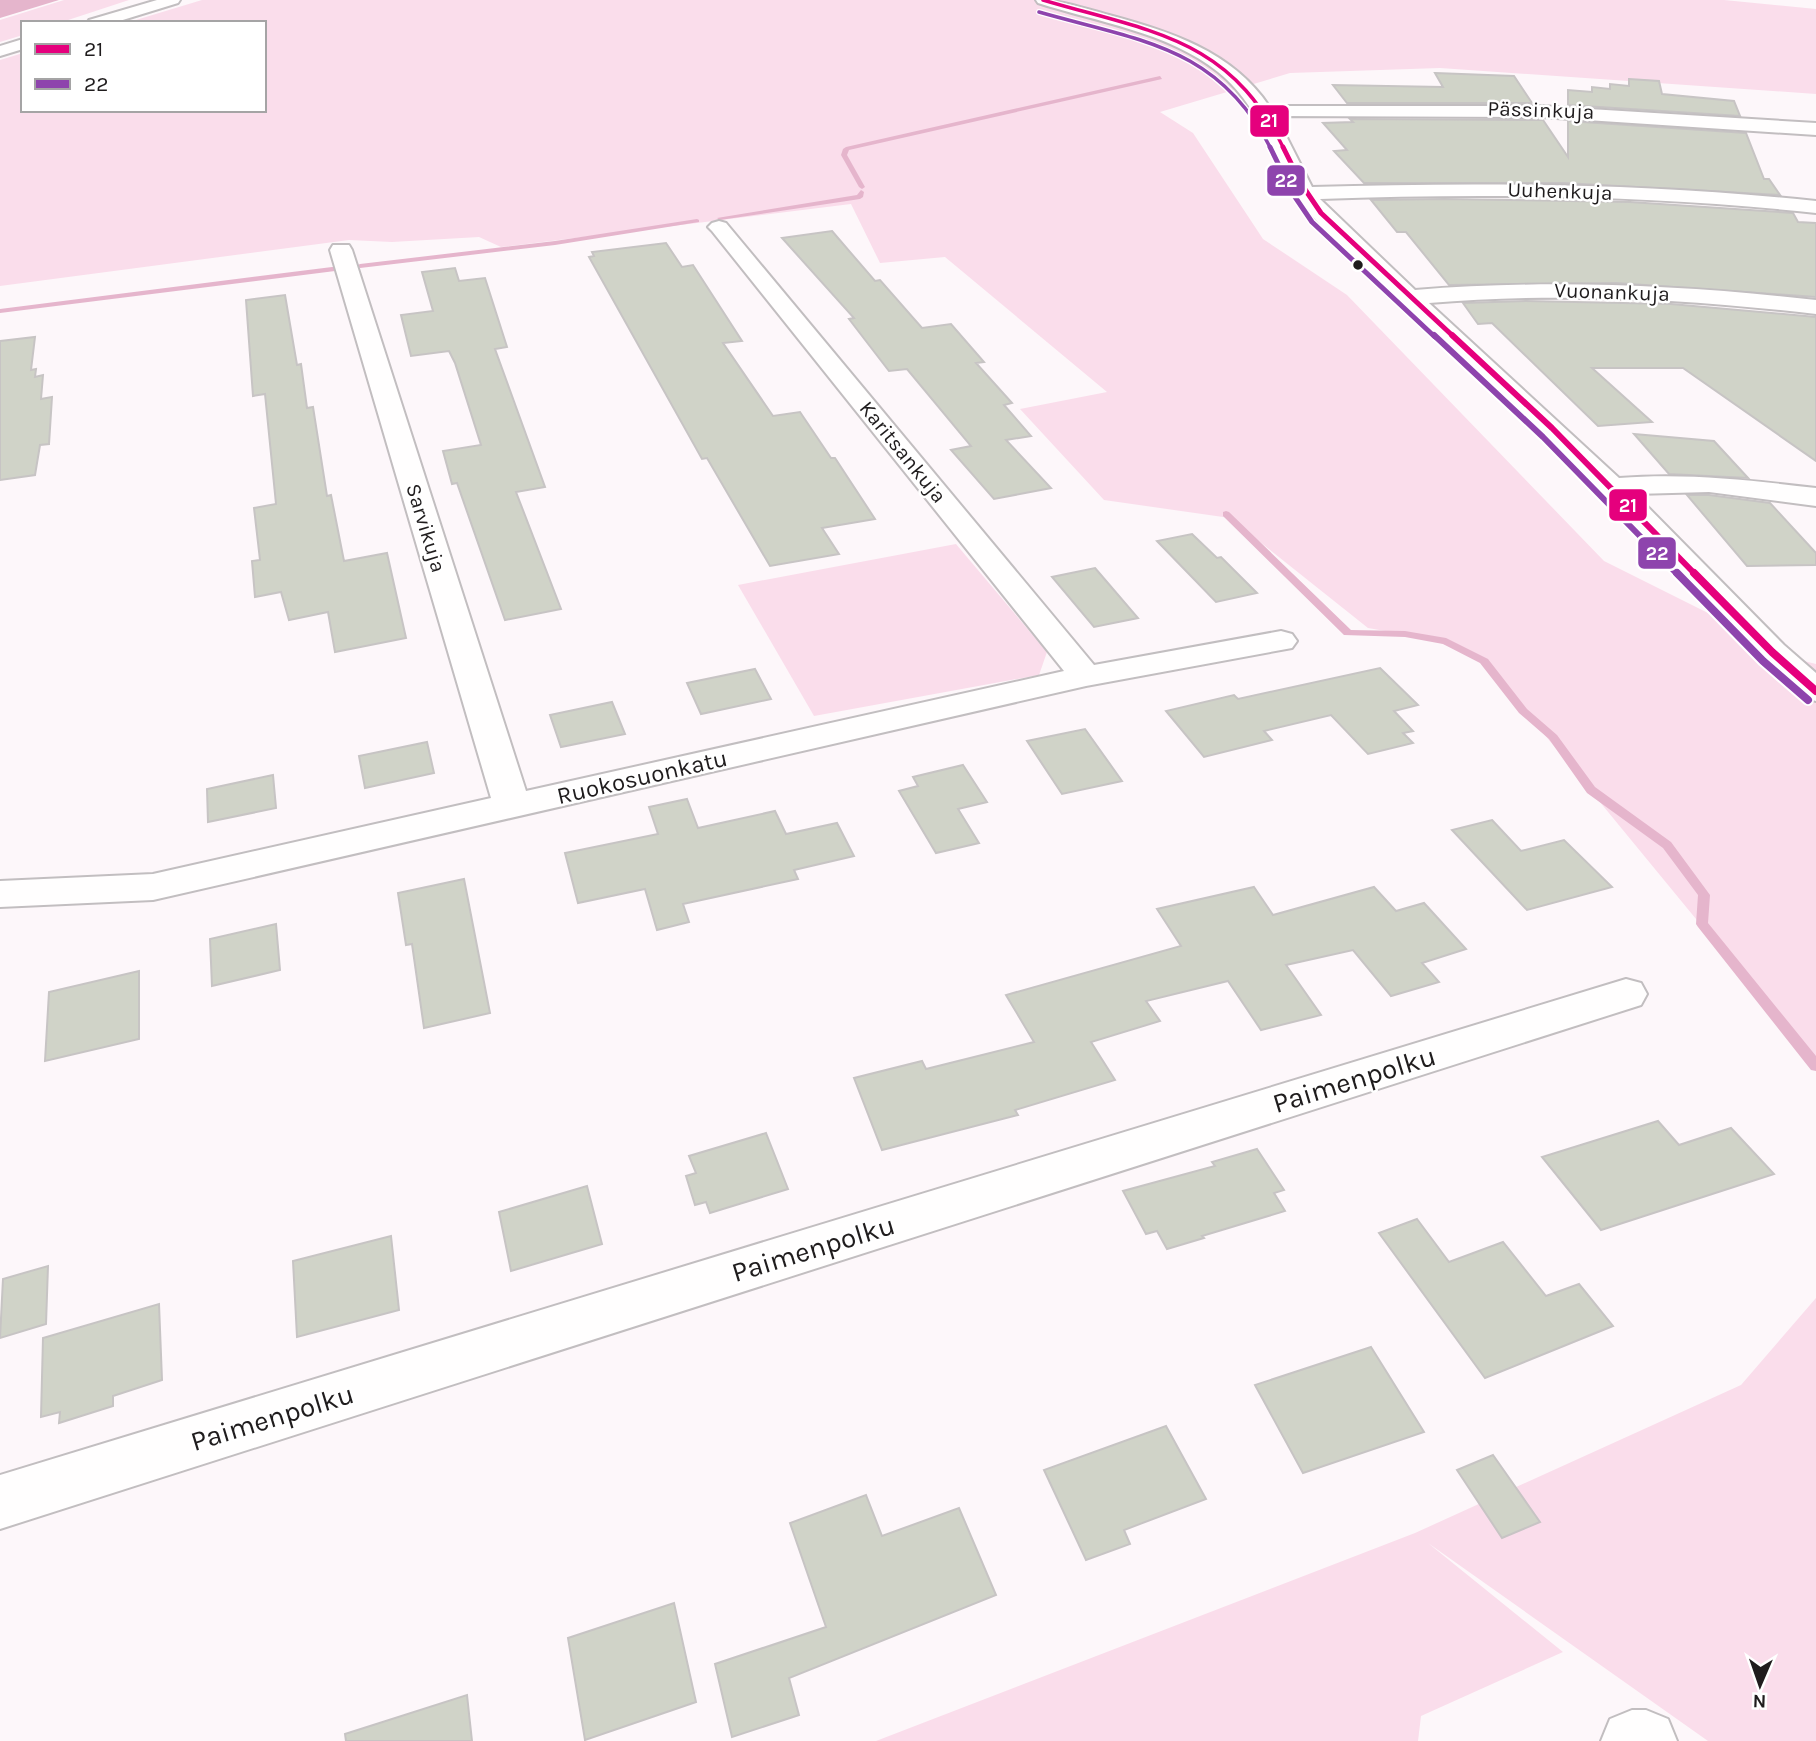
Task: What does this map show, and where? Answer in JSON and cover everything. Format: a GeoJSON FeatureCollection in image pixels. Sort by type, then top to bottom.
{"type":"FeatureCollection","features":[{"type":"Feature","properties":{"kind":"street"},"geometry":{"type":"LineString","coordinates":[[102,21],[173,0]]}},
{"type":"Feature","properties":{"kind":"street"},"geometry":{"type":"LineString","coordinates":[[1043,0],[1130,25],[1186,47],[1216,63],[1242,83],[1265,111],[1304,193],[1407,298],[1520,397],[1772,652],[1816,691]]}},
{"type":"Feature","properties":{"kind":"street"},"geometry":{"type":"LineString","coordinates":[[0,51],[21,45]]}},
{"type":"Feature","properties":{"kind":"street","name":"Pässinkuja"},"geometry":{"type":"LineString","coordinates":[[1265,111],[1493,108],[1614,113],[1816,129]]}},
{"type":"Feature","properties":{"kind":"street","name":"Uuhenkuja"},"geometry":{"type":"LineString","coordinates":[[1304,193],[1426,189],[1561,190],[1816,207]]}},
{"type":"Feature","properties":{"kind":"street","name":"Karitsankuja"},"geometry":{"type":"LineString","coordinates":[[719,227],[1086,676]]}},
{"type":"Feature","properties":{"kind":"street","name":"Sarvikuja"},"geometry":{"type":"LineString","coordinates":[[341,250],[512,806]]}},
{"type":"Feature","properties":{"kind":"street","name":"Vuonankuja"},"geometry":{"type":"LineString","coordinates":[[1407,298],[1504,290],[1572,290],[1683,295],[1816,307]]}},
{"type":"Feature","properties":{"kind":"street"},"geometry":{"type":"LineString","coordinates":[[1611,487],[1665,483],[1709,484],[1816,497]]}},
{"type":"Feature","properties":{"kind":"street","name":"Ruokosuonkatu"},"geometry":{"type":"LineString","coordinates":[[0,894],[153,887],[1086,676],[1281,640]]}},
{"type":"Feature","properties":{"kind":"street","name":"Paimenpolku"},"geometry":{"type":"LineString","coordinates":[[0,1502],[1626,994]]}},
{"type":"Feature","properties":{"kind":"street"},"geometry":{"type":"LineString","coordinates":[[1632,1741],[1646,1741]]}},
{"type":"Feature","properties":{"kind":"shaded area"},"geometry":{"type":"Polygon","coordinates":[[[0,0],[59,0],[0,18],[0,0]]]}},
{"type":"Feature","properties":{"kind":"shaded area"},"geometry":{"type":"Polygon","coordinates":[[[64,0],[129,0],[65,21],[21,21],[21,36],[0,42],[0,20],[64,0]]]}},
{"type":"Feature","properties":{"kind":"shaded area"},"geometry":{"type":"Polygon","coordinates":[[[202,0],[1724,0],[1816,9],[1816,94],[1440,68],[1290,73],[1160,112],[1193,133],[1263,239],[1347,295],[1604,561],[1804,661],[1816,664],[1816,1065],[1484,661],[1431,639],[1368,628],[1230,518],[1104,500],[1020,409],[1107,392],[945,257],[880,263],[851,204],[501,247],[479,237],[392,242],[349,240],[0,286],[0,60],[21,54],[21,112],[266,112],[266,21],[133,21],[202,0]]]}},
{"type":"Feature","properties":{"kind":"shaded area"},"geometry":{"type":"Polygon","coordinates":[[[956,544],[1047,652],[1039,675],[814,716],[738,585],[956,544]]]}},
{"type":"Feature","properties":{"kind":"shaded area"},"geometry":{"type":"Polygon","coordinates":[[[1816,1298],[1816,1741],[1708,1741],[1428,1543],[1563,1652],[1421,1716],[1418,1741],[876,1741],[1415,1533],[1741,1385],[1816,1298]]]}},
{"type":"Feature","properties":{"kind":"building"},"geometry":{"type":"Polygon","coordinates":[[[1435,73],[1514,76],[1532,103],[1347,103],[1333,85],[1443,87],[1435,73]]]}},
{"type":"Feature","properties":{"kind":"building"},"geometry":{"type":"Polygon","coordinates":[[[1629,79],[1659,81],[1662,94],[1734,101],[1740,116],[1568,105],[1568,90],[1592,92],[1592,87],[1610,89],[1610,84],[1629,86],[1629,79]]]}},
{"type":"Feature","properties":{"kind":"building"},"geometry":{"type":"Polygon","coordinates":[[[1350,119],[1543,120],[1568,157],[1568,121],[1746,133],[1764,179],[1769,179],[1780,195],[1564,183],[1364,183],[1334,151],[1347,150],[1323,123],[1353,122],[1350,119]]]}},
{"type":"Feature","properties":{"kind":"building"},"geometry":{"type":"Polygon","coordinates":[[[1371,200],[1630,202],[1793,213],[1798,222],[1816,223],[1816,297],[1616,283],[1449,285],[1406,232],[1397,232],[1371,200]]]}},
{"type":"Feature","properties":{"kind":"building"},"geometry":{"type":"Polygon","coordinates":[[[832,231],[875,281],[880,280],[922,328],[951,324],[984,362],[976,363],[1012,403],[1004,405],[1031,436],[1006,440],[1051,488],[994,499],[951,450],[971,446],[907,369],[889,371],[849,319],[854,318],[782,238],[832,231]]]}},
{"type":"Feature","properties":{"kind":"building"},"geometry":{"type":"Polygon","coordinates":[[[666,243],[682,267],[693,265],[742,341],[723,343],[773,416],[800,412],[831,458],[835,458],[875,519],[822,528],[839,554],[770,566],[707,458],[702,459],[589,257],[594,256],[592,252],[666,243]]]}},
{"type":"Feature","properties":{"kind":"building"},"geometry":{"type":"Polygon","coordinates":[[[455,268],[459,281],[485,278],[507,347],[495,349],[545,487],[516,492],[561,609],[505,620],[457,483],[452,484],[443,451],[481,445],[455,363],[449,351],[411,356],[401,315],[433,311],[422,272],[455,268]]]}},
{"type":"Feature","properties":{"kind":"building"},"geometry":{"type":"Polygon","coordinates":[[[285,295],[297,365],[301,364],[307,408],[313,407],[327,496],[331,495],[344,561],[387,553],[406,638],[335,652],[328,612],[289,620],[281,592],[255,597],[252,561],[260,560],[254,508],[276,504],[265,394],[253,396],[246,300],[285,295]]]}},
{"type":"Feature","properties":{"kind":"building"},"geometry":{"type":"Polygon","coordinates":[[[1526,301],[1671,304],[1816,317],[1816,461],[1683,368],[1592,368],[1652,422],[1598,426],[1492,323],[1478,324],[1463,303],[1526,301]]]}},
{"type":"Feature","properties":{"kind":"building"},"geometry":{"type":"Polygon","coordinates":[[[35,337],[31,370],[36,369],[35,377],[43,375],[41,399],[52,397],[49,444],[40,445],[35,475],[0,480],[0,341],[35,337]]]}},
{"type":"Feature","properties":{"kind":"building"},"geometry":{"type":"Polygon","coordinates":[[[1634,434],[1714,441],[1748,478],[1669,474],[1634,434]]]}},
{"type":"Feature","properties":{"kind":"building"},"geometry":{"type":"Polygon","coordinates":[[[1687,495],[1709,495],[1770,503],[1816,553],[1816,565],[1747,566],[1687,495]]]}},
{"type":"Feature","properties":{"kind":"building"},"geometry":{"type":"Polygon","coordinates":[[[1192,534],[1217,558],[1221,557],[1257,593],[1216,602],[1157,541],[1192,534]]]}},
{"type":"Feature","properties":{"kind":"building"},"geometry":{"type":"Polygon","coordinates":[[[1095,568],[1138,618],[1094,627],[1052,577],[1095,568]]]}},
{"type":"Feature","properties":{"kind":"building"},"geometry":{"type":"Polygon","coordinates":[[[1380,668],[1418,705],[1394,711],[1413,731],[1403,733],[1413,743],[1368,754],[1331,715],[1264,731],[1272,740],[1204,757],[1166,711],[1234,695],[1238,699],[1380,668]]]}},
{"type":"Feature","properties":{"kind":"building"},"geometry":{"type":"Polygon","coordinates":[[[755,669],[771,699],[701,714],[687,683],[755,669]]]}},
{"type":"Feature","properties":{"kind":"building"},"geometry":{"type":"Polygon","coordinates":[[[612,702],[625,734],[561,747],[550,715],[612,702]]]}},
{"type":"Feature","properties":{"kind":"building"},"geometry":{"type":"Polygon","coordinates":[[[1085,729],[1122,781],[1062,794],[1027,741],[1085,729]]]}},
{"type":"Feature","properties":{"kind":"building"},"geometry":{"type":"Polygon","coordinates":[[[427,742],[434,773],[365,788],[359,756],[427,742]]]}},
{"type":"Feature","properties":{"kind":"building"},"geometry":{"type":"Polygon","coordinates":[[[963,765],[987,802],[958,809],[979,843],[936,853],[899,791],[918,786],[913,777],[963,765]]]}},
{"type":"Feature","properties":{"kind":"building"},"geometry":{"type":"Polygon","coordinates":[[[273,775],[276,808],[208,822],[207,789],[273,775]]]}},
{"type":"Feature","properties":{"kind":"building"},"geometry":{"type":"Polygon","coordinates":[[[687,799],[698,828],[775,811],[786,834],[837,823],[854,856],[794,870],[798,879],[683,904],[689,922],[657,930],[645,889],[578,903],[565,853],[658,834],[649,807],[687,799]]]}},
{"type":"Feature","properties":{"kind":"building"},"geometry":{"type":"Polygon","coordinates":[[[1492,820],[1521,851],[1564,840],[1612,887],[1527,910],[1452,830],[1492,820]]]}},
{"type":"Feature","properties":{"kind":"building"},"geometry":{"type":"Polygon","coordinates":[[[464,879],[490,1013],[424,1028],[412,944],[406,945],[398,893],[464,879]]]}},
{"type":"Feature","properties":{"kind":"building"},"geometry":{"type":"Polygon","coordinates":[[[1254,887],[1273,915],[1374,887],[1396,911],[1424,903],[1466,949],[1422,963],[1439,982],[1391,996],[1353,950],[1286,965],[1321,1015],[1261,1030],[1228,981],[1146,1001],[1160,1021],[1091,1042],[1115,1080],[1015,1110],[1018,1115],[882,1150],[854,1078],[922,1061],[926,1069],[1034,1042],[1006,995],[1181,946],[1157,909],[1254,887]]]}},
{"type":"Feature","properties":{"kind":"building"},"geometry":{"type":"Polygon","coordinates":[[[276,924],[280,970],[212,986],[210,939],[276,924]]]}},
{"type":"Feature","properties":{"kind":"building"},"geometry":{"type":"Polygon","coordinates":[[[139,971],[139,1039],[45,1061],[49,992],[139,971]]]}},
{"type":"Feature","properties":{"kind":"building"},"geometry":{"type":"Polygon","coordinates":[[[1658,1121],[1679,1145],[1731,1128],[1774,1174],[1601,1230],[1542,1157],[1658,1121]]]}},
{"type":"Feature","properties":{"kind":"building"},"geometry":{"type":"Polygon","coordinates":[[[766,1133],[788,1189],[710,1213],[706,1202],[695,1205],[686,1176],[696,1173],[689,1156],[766,1133]]]}},
{"type":"Feature","properties":{"kind":"building"},"geometry":{"type":"Polygon","coordinates":[[[1257,1149],[1284,1190],[1274,1193],[1285,1211],[1202,1236],[1204,1238],[1167,1249],[1157,1231],[1146,1234],[1123,1191],[1215,1166],[1212,1162],[1257,1149]]]}},
{"type":"Feature","properties":{"kind":"building"},"geometry":{"type":"Polygon","coordinates":[[[587,1186],[602,1244],[511,1271],[499,1212],[587,1186]]]}},
{"type":"Feature","properties":{"kind":"building"},"geometry":{"type":"Polygon","coordinates":[[[1417,1219],[1449,1262],[1503,1242],[1546,1296],[1579,1284],[1613,1326],[1485,1378],[1379,1233],[1417,1219]]]}},
{"type":"Feature","properties":{"kind":"building"},"geometry":{"type":"Polygon","coordinates":[[[391,1236],[399,1310],[297,1337],[293,1261],[391,1236]]]}},
{"type":"Feature","properties":{"kind":"building"},"geometry":{"type":"Polygon","coordinates":[[[48,1266],[46,1324],[0,1338],[3,1279],[48,1266]]]}},
{"type":"Feature","properties":{"kind":"building"},"geometry":{"type":"Polygon","coordinates":[[[159,1304],[162,1380],[113,1396],[113,1406],[59,1423],[60,1412],[41,1417],[43,1338],[159,1304]]]}},
{"type":"Feature","properties":{"kind":"building"},"geometry":{"type":"Polygon","coordinates":[[[1371,1347],[1424,1432],[1303,1473],[1255,1385],[1371,1347]]]}},
{"type":"Feature","properties":{"kind":"building"},"geometry":{"type":"Polygon","coordinates":[[[1166,1426],[1206,1499],[1124,1530],[1130,1544],[1086,1560],[1044,1470],[1166,1426]]]}},
{"type":"Feature","properties":{"kind":"building"},"geometry":{"type":"Polygon","coordinates":[[[1493,1455],[1540,1522],[1502,1538],[1457,1470],[1493,1455]]]}},
{"type":"Feature","properties":{"kind":"building"},"geometry":{"type":"Polygon","coordinates":[[[866,1495],[882,1536],[959,1508],[996,1595],[789,1678],[799,1715],[732,1737],[715,1664],[826,1627],[790,1523],[866,1495]]]}},
{"type":"Feature","properties":{"kind":"building"},"geometry":{"type":"Polygon","coordinates":[[[674,1603],[696,1702],[585,1740],[568,1638],[674,1603]]]}},
{"type":"Feature","properties":{"kind":"building"},"geometry":{"type":"Polygon","coordinates":[[[467,1695],[472,1741],[346,1741],[345,1734],[467,1695]]]}},
{"type":"Feature","properties":{"kind":"waterway"},"geometry":{"type":"LineString","coordinates":[[862,187],[844,155],[846,149],[1160,78]]}},
{"type":"Feature","properties":{"kind":"waterway"},"geometry":{"type":"LineString","coordinates":[[720,218],[860,197],[861,192]]}},
{"type":"Feature","properties":{"kind":"waterway"},"geometry":{"type":"LineString","coordinates":[[360,266],[555,243],[697,221]]}},
{"type":"Feature","properties":{"kind":"waterway"},"geometry":{"type":"LineString","coordinates":[[0,311],[332,269]]}},
{"type":"Feature","properties":{"kind":"waterway"},"geometry":{"type":"LineString","coordinates":[[1226,514],[1348,633],[1405,634],[1446,641],[1484,661],[1523,711],[1553,737],[1591,790],[1667,845],[1704,895],[1702,924],[1816,1066]]}},
{"type":"Feature","properties":{"kind":"transit line","name":"21"},"geometry":{"type":"LineString","coordinates":[[1043,0],[1128,24],[1185,45],[1211,58],[1234,76],[1264,111],[1302,185],[1321,213],[1552,428],[1772,652],[1816,691]]}},
{"type":"Feature","properties":{"kind":"transit line","name":"22"},"geometry":{"type":"LineString","coordinates":[[1039,12],[1151,44],[1204,68],[1227,85],[1255,120],[1293,194],[1312,222],[1543,437],[1763,661],[1808,700]]}}]}
